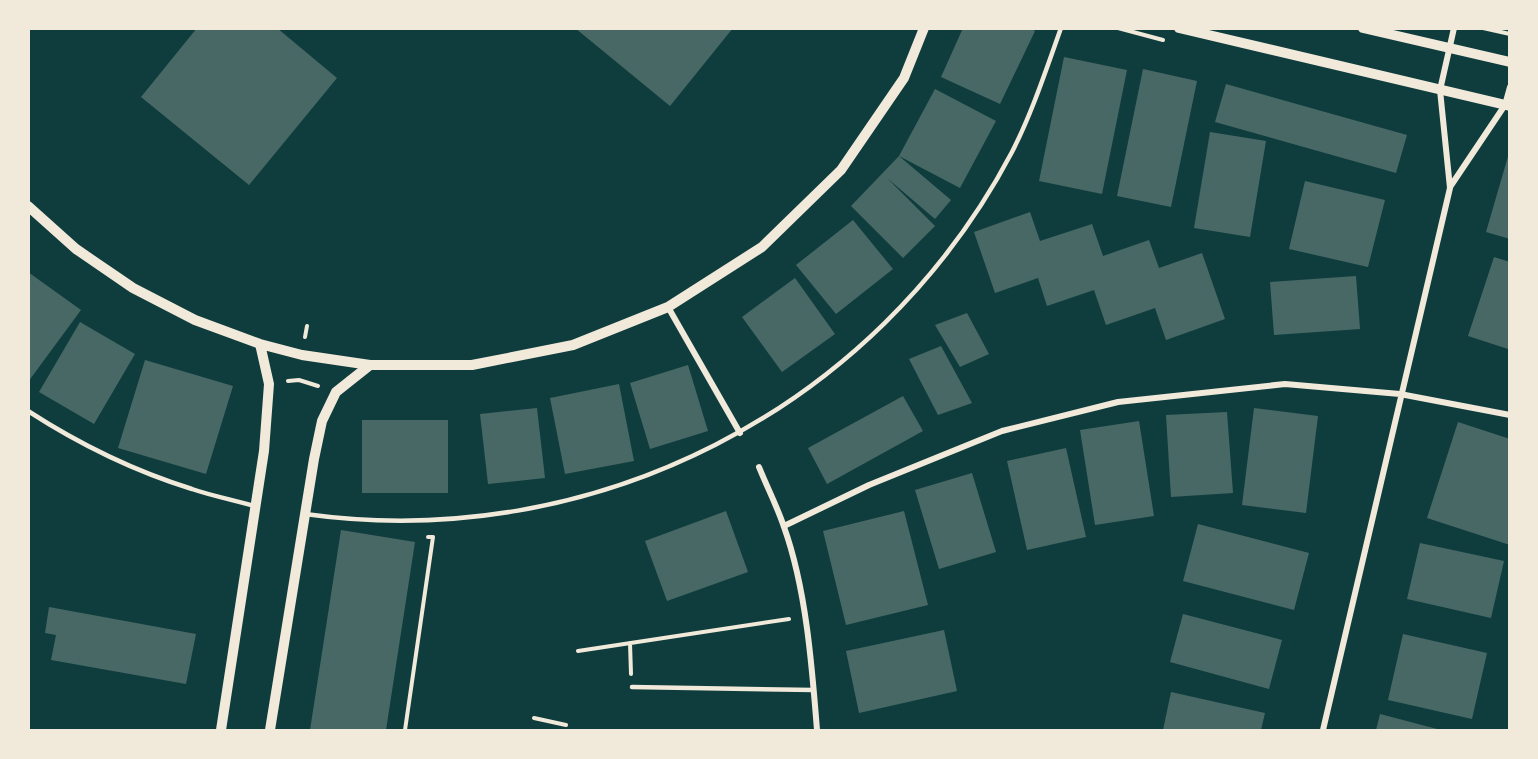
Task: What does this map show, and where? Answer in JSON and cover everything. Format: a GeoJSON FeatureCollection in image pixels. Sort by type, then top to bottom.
{"type":"FeatureCollection","features":[{"type":"Feature","properties":{"kind":"street"},"geometry":{"type":"LineString","coordinates":[[28,206],[76,249],[133,288],[195,320],[260,344],[302,355],[369,365],[472,364],[573,345],[668,307],[762,248],[841,170],[904,78],[924,28]]}},
{"type":"Feature","properties":{"kind":"street"},"geometry":{"type":"LineString","coordinates":[[1179,28],[1507,105]]}},
{"type":"Feature","properties":{"kind":"street"},"geometry":{"type":"LineString","coordinates":[[1363,28],[1509,62]]}},
{"type":"Feature","properties":{"kind":"street"},"geometry":{"type":"LineString","coordinates":[[1323,730],[1450,188],[1440,90],[1454,28]]}},
{"type":"Feature","properties":{"kind":"street"},"geometry":{"type":"LineString","coordinates":[[1450,188],[1507,105],[1509,87]]}},
{"type":"Feature","properties":{"kind":"street"},"geometry":{"type":"LineString","coordinates":[[668,307],[740,433]]}},
{"type":"Feature","properties":{"kind":"street"},"geometry":{"type":"LineString","coordinates":[[222,730],[264,451],[269,384],[260,344]]}},
{"type":"Feature","properties":{"kind":"street"},"geometry":{"type":"LineString","coordinates":[[270,730],[322,421],[336,392],[369,365]]}},
{"type":"Feature","properties":{"kind":"street"},"geometry":{"type":"LineString","coordinates":[[784,526],[869,485],[1002,431],[1118,402],[1285,384],[1400,394],[1509,415]]}},
{"type":"Feature","properties":{"kind":"street"},"geometry":{"type":"LineString","coordinates":[[759,467],[784,526],[794,560],[814,690],[817,730]]}},
{"type":"Feature","properties":{"kind":"lane"},"geometry":{"type":"LineString","coordinates":[[305,514],[330,518],[401,522],[472,518],[542,507],[610,490],[677,464],[740,433],[796,398],[849,357],[897,312],[940,262],[979,208],[1012,151],[1039,91],[1061,28]]}},
{"type":"Feature","properties":{"kind":"lane"},"geometry":{"type":"LineString","coordinates":[[28,411],[62,433],[125,464],[192,489],[255,506]]}},
{"type":"Feature","properties":{"kind":"lane"},"geometry":{"type":"LineString","coordinates":[[632,687],[814,690]]}},
{"type":"Feature","properties":{"kind":"path"},"geometry":{"type":"LineString","coordinates":[[1483,28],[1509,34]]}},
{"type":"Feature","properties":{"kind":"path"},"geometry":{"type":"LineString","coordinates":[[269,384],[298,380],[336,392]]}},
{"type":"Feature","properties":{"kind":"path"},"geometry":{"type":"LineString","coordinates":[[405,730],[433,537],[422,536]]}},
{"type":"Feature","properties":{"kind":"path"},"geometry":{"type":"LineString","coordinates":[[578,651],[804,617]]}},
{"type":"Feature","properties":{"kind":"path"},"geometry":{"type":"LineString","coordinates":[[630,643],[632,687]]}},
{"type":"Feature","properties":{"kind":"path"},"geometry":{"type":"LineString","coordinates":[[534,718],[566,724]]}},
{"type":"Feature","properties":{"kind":"building"},"geometry":{"type":"Polygon","coordinates":[[[197,28],[277,28],[337,78],[249,185],[141,97],[197,28]]]}},
{"type":"Feature","properties":{"kind":"building"},"geometry":{"type":"Polygon","coordinates":[[[575,28],[733,28],[670,106],[575,28]]]}},
{"type":"Feature","properties":{"kind":"building"},"geometry":{"type":"Polygon","coordinates":[[[963,28],[1030,28],[1035,31],[1000,104],[941,77],[963,28]]]}},
{"type":"Feature","properties":{"kind":"building"},"geometry":{"type":"Polygon","coordinates":[[[1064,57],[1127,70],[1102,194],[1039,181],[1064,57]]]}},
{"type":"Feature","properties":{"kind":"building"},"geometry":{"type":"Polygon","coordinates":[[[1143,69],[1197,81],[1171,207],[1117,196],[1143,69]]]}},
{"type":"Feature","properties":{"kind":"building"},"geometry":{"type":"Polygon","coordinates":[[[1226,84],[1407,135],[1396,173],[1215,122],[1226,84]]]}},
{"type":"Feature","properties":{"kind":"building"},"geometry":{"type":"Polygon","coordinates":[[[935,89],[996,121],[960,188],[899,156],[935,89]]]}},
{"type":"Feature","properties":{"kind":"building"},"geometry":{"type":"Polygon","coordinates":[[[1210,132],[1266,141],[1250,237],[1194,228],[1210,132]]]}},
{"type":"Feature","properties":{"kind":"building"},"geometry":{"type":"Polygon","coordinates":[[[1510,153],[1510,239],[1486,232],[1510,153]]]}},
{"type":"Feature","properties":{"kind":"building"},"geometry":{"type":"Polygon","coordinates":[[[899,156],[951,200],[935,219],[887,178],[935,226],[903,258],[851,206],[899,156]]]}},
{"type":"Feature","properties":{"kind":"building"},"geometry":{"type":"Polygon","coordinates":[[[1305,181],[1385,200],[1368,267],[1289,249],[1305,181]]]}},
{"type":"Feature","properties":{"kind":"building"},"geometry":{"type":"Polygon","coordinates":[[[1030,212],[1040,241],[1092,224],[1103,256],[1149,240],[1159,268],[1202,253],[1225,319],[1166,340],[1155,308],[1106,325],[1094,290],[1047,306],[1038,278],[995,293],[974,232],[1030,212]]]}},
{"type":"Feature","properties":{"kind":"building"},"geometry":{"type":"Polygon","coordinates":[[[853,220],[893,269],[836,314],[796,265],[853,220]]]}},
{"type":"Feature","properties":{"kind":"building"},"geometry":{"type":"Polygon","coordinates":[[[1494,257],[1510,262],[1508,349],[1468,336],[1494,257]]]}},
{"type":"Feature","properties":{"kind":"building"},"geometry":{"type":"Polygon","coordinates":[[[28,272],[81,310],[28,382],[28,272]]]}},
{"type":"Feature","properties":{"kind":"building"},"geometry":{"type":"Polygon","coordinates":[[[1356,276],[1360,329],[1274,335],[1270,282],[1356,276]]]}},
{"type":"Feature","properties":{"kind":"building"},"geometry":{"type":"Polygon","coordinates":[[[795,278],[835,334],[782,372],[742,317],[795,278]]]}},
{"type":"Feature","properties":{"kind":"building"},"geometry":{"type":"Polygon","coordinates":[[[967,313],[989,354],[960,367],[935,325],[967,313]]]}},
{"type":"Feature","properties":{"kind":"building"},"geometry":{"type":"Polygon","coordinates":[[[80,322],[135,354],[94,424],[39,392],[80,322]]]}},
{"type":"Feature","properties":{"kind":"building"},"geometry":{"type":"Polygon","coordinates":[[[941,346],[972,403],[938,415],[909,359],[941,346]]]}},
{"type":"Feature","properties":{"kind":"building"},"geometry":{"type":"Polygon","coordinates":[[[145,360],[233,386],[206,474],[118,448],[145,360]]]}},
{"type":"Feature","properties":{"kind":"building"},"geometry":{"type":"Polygon","coordinates":[[[688,365],[708,431],[650,449],[630,383],[688,365]]]}},
{"type":"Feature","properties":{"kind":"building"},"geometry":{"type":"Polygon","coordinates":[[[619,384],[634,461],[565,474],[550,398],[619,384]]]}},
{"type":"Feature","properties":{"kind":"building"},"geometry":{"type":"Polygon","coordinates":[[[903,396],[923,431],[827,484],[808,448],[903,396]]]}},
{"type":"Feature","properties":{"kind":"building"},"geometry":{"type":"Polygon","coordinates":[[[537,408],[545,478],[488,484],[480,414],[537,408]]]}},
{"type":"Feature","properties":{"kind":"building"},"geometry":{"type":"Polygon","coordinates":[[[1254,408],[1318,416],[1306,513],[1242,505],[1254,408]]]}},
{"type":"Feature","properties":{"kind":"building"},"geometry":{"type":"Polygon","coordinates":[[[1227,412],[1233,493],[1171,497],[1166,415],[1227,412]]]}},
{"type":"Feature","properties":{"kind":"building"},"geometry":{"type":"Polygon","coordinates":[[[362,420],[448,420],[448,493],[362,493],[362,420]]]}},
{"type":"Feature","properties":{"kind":"building"},"geometry":{"type":"Polygon","coordinates":[[[1139,421],[1154,516],[1095,525],[1080,430],[1139,421]]]}},
{"type":"Feature","properties":{"kind":"building"},"geometry":{"type":"Polygon","coordinates":[[[1458,422],[1510,439],[1510,545],[1427,518],[1458,422]]]}},
{"type":"Feature","properties":{"kind":"building"},"geometry":{"type":"Polygon","coordinates":[[[1066,448],[1086,537],[1027,550],[1007,461],[1066,448]]]}},
{"type":"Feature","properties":{"kind":"building"},"geometry":{"type":"Polygon","coordinates":[[[972,473],[996,552],[939,569],[915,490],[972,473]]]}},
{"type":"Feature","properties":{"kind":"building"},"geometry":{"type":"Polygon","coordinates":[[[726,511],[748,572],[667,601],[645,541],[726,511]]]}},
{"type":"Feature","properties":{"kind":"building"},"geometry":{"type":"Polygon","coordinates":[[[904,511],[928,605],[846,625],[823,531],[904,511]]]}},
{"type":"Feature","properties":{"kind":"building"},"geometry":{"type":"Polygon","coordinates":[[[1198,524],[1309,553],[1294,610],[1183,581],[1198,524]]]}},
{"type":"Feature","properties":{"kind":"building"},"geometry":{"type":"Polygon","coordinates":[[[341,530],[415,542],[386,730],[310,730],[341,530]]]}},
{"type":"Feature","properties":{"kind":"building"},"geometry":{"type":"Polygon","coordinates":[[[1420,543],[1504,561],[1491,618],[1407,599],[1420,543]]]}},
{"type":"Feature","properties":{"kind":"building"},"geometry":{"type":"Polygon","coordinates":[[[49,607],[196,634],[186,684],[51,660],[56,635],[45,633],[49,607]]]}},
{"type":"Feature","properties":{"kind":"building"},"geometry":{"type":"Polygon","coordinates":[[[1183,614],[1282,640],[1269,689],[1170,662],[1183,614]]]}},
{"type":"Feature","properties":{"kind":"building"},"geometry":{"type":"Polygon","coordinates":[[[944,630],[957,691],[859,713],[846,651],[944,630]]]}},
{"type":"Feature","properties":{"kind":"building"},"geometry":{"type":"Polygon","coordinates":[[[1403,634],[1487,653],[1472,719],[1388,700],[1403,634]]]}},
{"type":"Feature","properties":{"kind":"building"},"geometry":{"type":"Polygon","coordinates":[[[1171,692],[1265,713],[1261,730],[1163,730],[1171,692]]]}},
{"type":"Feature","properties":{"kind":"building"},"geometry":{"type":"Polygon","coordinates":[[[1380,714],[1441,730],[1376,730],[1380,714]]]}}]}
